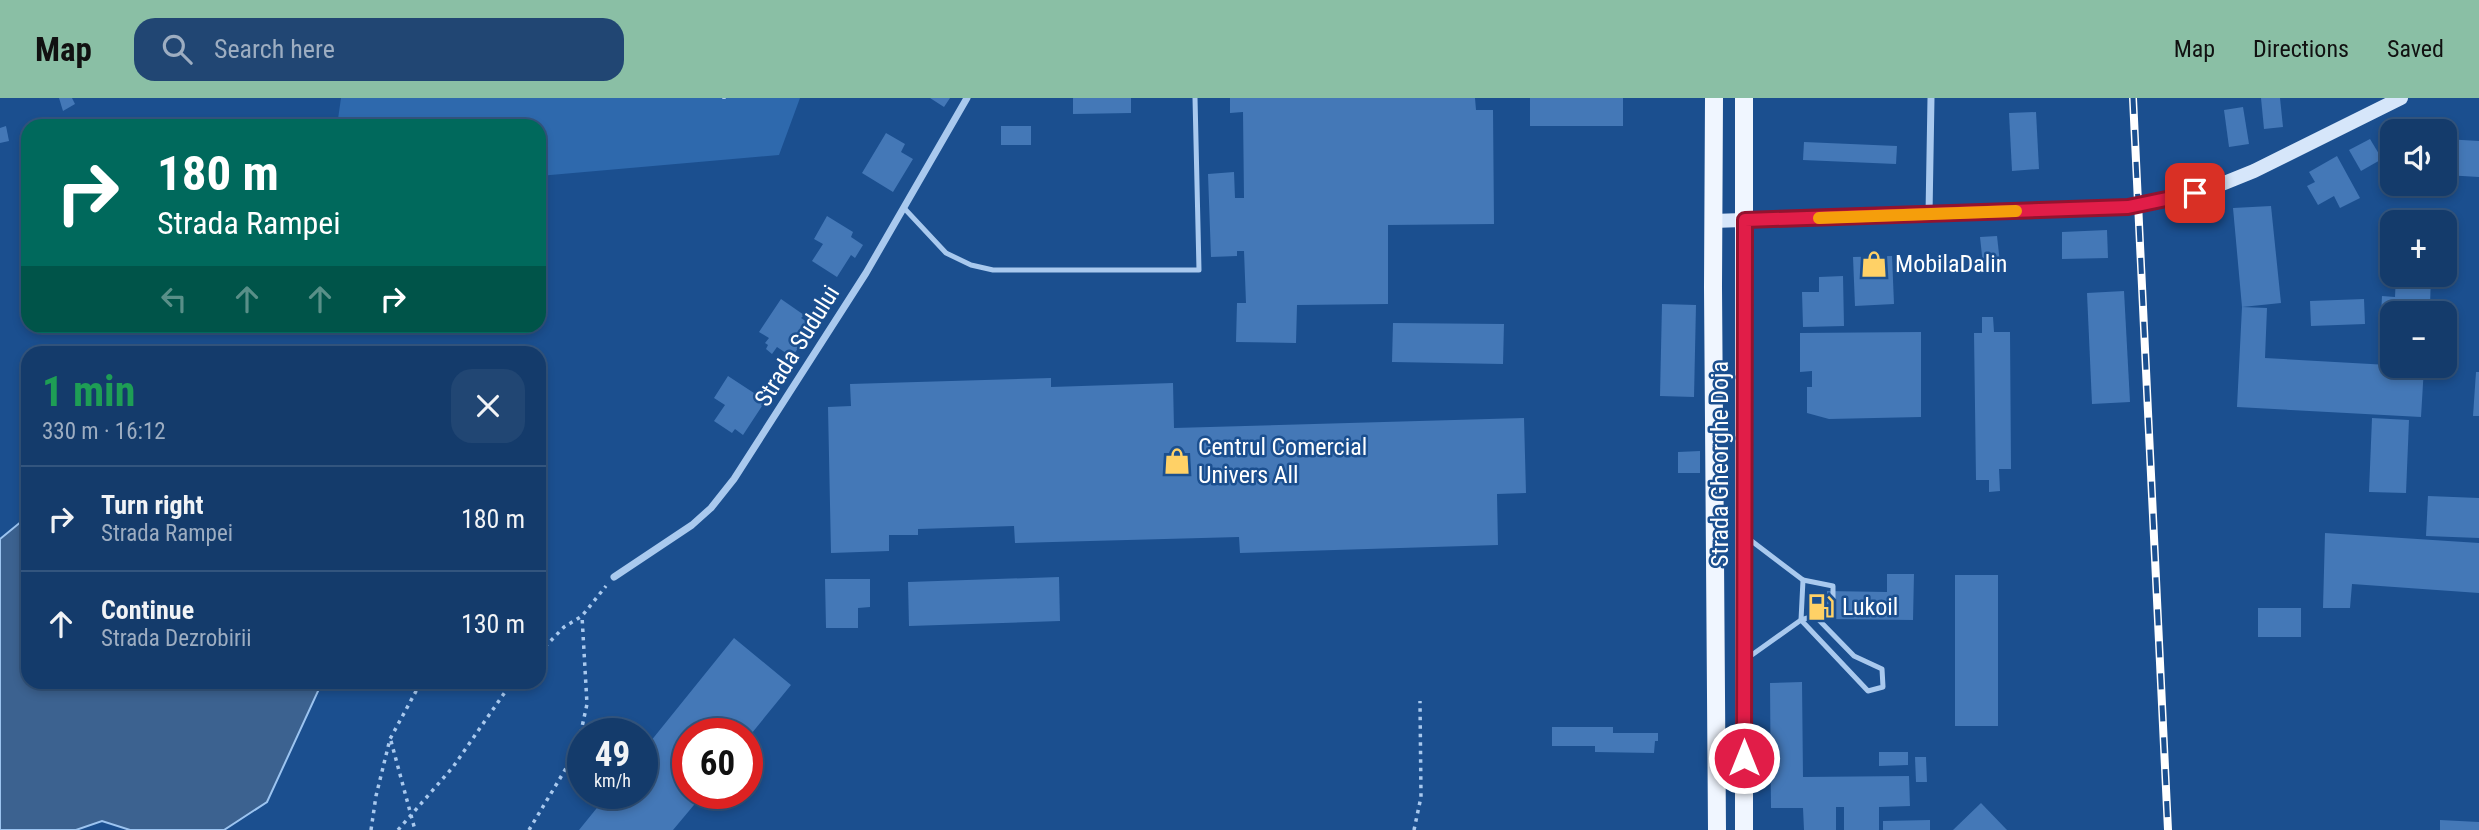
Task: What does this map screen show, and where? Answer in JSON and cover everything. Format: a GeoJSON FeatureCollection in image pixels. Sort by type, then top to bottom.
{"type":"FeatureCollection","features":[{"type":"Feature","properties":{"kind":"main road","name":"Strada Gheorghe Doja"},"geometry":{"type":"LineString","coordinates":[[1714,98],[1717,830]]}},
{"type":"Feature","properties":{"kind":"main road","name":"Strada Gheorghe Doja"},"geometry":{"type":"LineString","coordinates":[[1744,98],[1744,830]]}},
{"type":"Feature","properties":{"kind":"main road"},"geometry":{"type":"LineString","coordinates":[[1713,220],[2138,205],[2202,192],[2244,175],[2401,98]]}},
{"type":"Feature","properties":{"kind":"street","name":"Strada Sudului"},"geometry":{"type":"LineString","coordinates":[[614,577],[691,525],[711,508],[726,489],[754,449],[904,208],[968,98]]}},
{"type":"Feature","properties":{"kind":"street"},"geometry":{"type":"LineString","coordinates":[[1929,214],[1931,98]]}},
{"type":"Feature","properties":{"kind":"lane"},"geometry":{"type":"LineString","coordinates":[[904,208],[946,253],[971,265],[993,270],[1199,270],[1195,98]]}},
{"type":"Feature","properties":{"kind":"lane"},"geometry":{"type":"LineString","coordinates":[[1743,661],[1801,620],[1833,610],[1833,586],[1803,580],[1745,535]]}},
{"type":"Feature","properties":{"kind":"lane"},"geometry":{"type":"LineString","coordinates":[[1803,580],[1801,620],[1868,691],[1883,687],[1881,669],[1854,656],[1815,616]]}},
{"type":"Feature","properties":{"kind":"path"},"geometry":{"type":"LineString","coordinates":[[546,646],[564,627],[582,616],[614,577]]}},
{"type":"Feature","properties":{"kind":"path"},"geometry":{"type":"LineString","coordinates":[[529,830],[577,750],[587,704],[582,616]]}},
{"type":"Feature","properties":{"kind":"path"},"geometry":{"type":"LineString","coordinates":[[371,830],[390,739],[417,689]]}},
{"type":"Feature","properties":{"kind":"path"},"geometry":{"type":"LineString","coordinates":[[398,830],[453,767],[507,689]]}},
{"type":"Feature","properties":{"kind":"path"},"geometry":{"type":"LineString","coordinates":[[1414,830],[1421,797],[1420,701]]}},
{"type":"Feature","properties":{"kind":"path"},"geometry":{"type":"LineString","coordinates":[[390,739],[415,830]]}},
{"type":"Feature","properties":{"kind":"shaded area"},"geometry":{"type":"Polygon","coordinates":[[[341,98],[800,98],[779,155],[546,175],[546,119],[338,119],[341,98]]]}},
{"type":"Feature","properties":{"kind":"shaded area"},"geometry":{"type":"Polygon","coordinates":[[[21,522],[21,689],[319,689],[267,802],[224,830],[130,830],[102,821],[76,830],[0,830],[0,539],[21,522]]]}},
{"type":"Feature","properties":{"kind":"building"},"geometry":{"type":"Polygon","coordinates":[[[59,98],[72,98],[75,104],[63,111],[59,98]]]}},
{"type":"Feature","properties":{"kind":"building"},"geometry":{"type":"Polygon","coordinates":[[[930,98],[950,98],[944,107],[930,98]]]}},
{"type":"Feature","properties":{"kind":"building"},"geometry":{"type":"Polygon","coordinates":[[[1073,98],[1131,98],[1131,113],[1073,114],[1073,98]]]}},
{"type":"Feature","properties":{"kind":"building"},"geometry":{"type":"Polygon","coordinates":[[[1230,98],[1475,98],[1476,110],[1493,110],[1494,224],[1388,225],[1388,304],[1297,305],[1296,343],[1236,342],[1237,303],[1246,303],[1244,251],[1237,251],[1237,256],[1211,257],[1208,174],[1234,172],[1235,198],[1244,198],[1243,112],[1230,113],[1230,98]]]}},
{"type":"Feature","properties":{"kind":"building"},"geometry":{"type":"Polygon","coordinates":[[[1530,98],[1623,98],[1623,126],[1530,126],[1530,98]]]}},
{"type":"Feature","properties":{"kind":"building"},"geometry":{"type":"Polygon","coordinates":[[[2261,98],[2280,98],[2283,127],[2264,129],[2261,98]]]}},
{"type":"Feature","properties":{"kind":"building"},"geometry":{"type":"Polygon","coordinates":[[[2243,107],[2249,144],[2229,147],[2224,110],[2243,107]]]}},
{"type":"Feature","properties":{"kind":"building"},"geometry":{"type":"Polygon","coordinates":[[[2036,112],[2039,169],[2012,171],[2009,113],[2036,112]]]}},
{"type":"Feature","properties":{"kind":"building"},"geometry":{"type":"Polygon","coordinates":[[[6,126],[9,141],[0,143],[0,128],[6,126]]]}},
{"type":"Feature","properties":{"kind":"building"},"geometry":{"type":"Polygon","coordinates":[[[1001,126],[1031,126],[1031,145],[1001,145],[1001,126]]]}},
{"type":"Feature","properties":{"kind":"building"},"geometry":{"type":"Polygon","coordinates":[[[886,133],[905,144],[901,152],[913,159],[893,192],[862,173],[886,133]]]}},
{"type":"Feature","properties":{"kind":"building"},"geometry":{"type":"Polygon","coordinates":[[[2370,139],[2380,160],[2361,171],[2349,150],[2370,139]]]}},
{"type":"Feature","properties":{"kind":"building"},"geometry":{"type":"Polygon","coordinates":[[[2457,140],[2479,141],[2479,177],[2457,176],[2457,140]]]}},
{"type":"Feature","properties":{"kind":"building"},"geometry":{"type":"Polygon","coordinates":[[[1804,142],[1897,146],[1896,164],[1803,160],[1804,142]]]}},
{"type":"Feature","properties":{"kind":"building"},"geometry":{"type":"Polygon","coordinates":[[[2337,156],[2360,198],[2340,208],[2334,196],[2318,205],[2307,186],[2315,182],[2309,172],[2337,156]]]}},
{"type":"Feature","properties":{"kind":"building"},"geometry":{"type":"Polygon","coordinates":[[[2271,206],[2281,303],[2242,307],[2233,208],[2271,206]]]}},
{"type":"Feature","properties":{"kind":"building"},"geometry":{"type":"Polygon","coordinates":[[[827,216],[853,232],[851,237],[863,245],[855,258],[851,255],[837,277],[812,261],[823,244],[814,239],[827,216]]]}},
{"type":"Feature","properties":{"kind":"building"},"geometry":{"type":"Polygon","coordinates":[[[2107,230],[2108,258],[2062,259],[2062,232],[2107,230]]]}},
{"type":"Feature","properties":{"kind":"building"},"geometry":{"type":"Polygon","coordinates":[[[1997,236],[2000,263],[1983,265],[1980,237],[1997,236]]]}},
{"type":"Feature","properties":{"kind":"building"},"geometry":{"type":"Polygon","coordinates":[[[1892,256],[1894,304],[1855,306],[1853,257],[1892,256]]]}},
{"type":"Feature","properties":{"kind":"building"},"geometry":{"type":"Polygon","coordinates":[[[1843,276],[1844,326],[1803,327],[1802,292],[1819,292],[1819,277],[1843,276]]]}},
{"type":"Feature","properties":{"kind":"building"},"geometry":{"type":"Polygon","coordinates":[[[2395,287],[2431,287],[2430,301],[2382,301],[2382,296],[2395,297],[2395,287]]]}},
{"type":"Feature","properties":{"kind":"building"},"geometry":{"type":"Polygon","coordinates":[[[2124,291],[2130,402],[2092,404],[2087,293],[2124,291]]]}},
{"type":"Feature","properties":{"kind":"building"},"geometry":{"type":"Polygon","coordinates":[[[781,299],[804,315],[801,318],[813,326],[792,357],[777,347],[772,354],[766,349],[768,345],[765,343],[769,338],[759,332],[781,299]]]}},
{"type":"Feature","properties":{"kind":"building"},"geometry":{"type":"Polygon","coordinates":[[[2364,299],[2365,324],[2311,326],[2310,301],[2364,299]]]}},
{"type":"Feature","properties":{"kind":"building"},"geometry":{"type":"Polygon","coordinates":[[[1662,304],[1696,305],[1694,397],[1660,396],[1662,304]]]}},
{"type":"Feature","properties":{"kind":"building"},"geometry":{"type":"Polygon","coordinates":[[[2242,307],[2267,308],[2265,358],[2380,365],[2380,378],[2423,378],[2421,417],[2237,407],[2242,307]]]}},
{"type":"Feature","properties":{"kind":"building"},"geometry":{"type":"Polygon","coordinates":[[[1982,317],[1993,317],[1994,332],[2010,332],[2011,469],[1999,469],[2000,491],[1989,492],[1989,480],[1976,480],[1974,333],[1982,333],[1982,317]]]}},
{"type":"Feature","properties":{"kind":"building"},"geometry":{"type":"Polygon","coordinates":[[[1393,323],[1504,324],[1503,364],[1392,362],[1393,323]]]}},
{"type":"Feature","properties":{"kind":"building"},"geometry":{"type":"Polygon","coordinates":[[[1921,332],[1921,417],[1829,419],[1807,413],[1807,387],[1812,387],[1812,371],[1800,372],[1800,333],[1921,332]]]}},
{"type":"Feature","properties":{"kind":"building"},"geometry":{"type":"Polygon","coordinates":[[[2476,372],[2479,372],[2479,416],[2473,416],[2476,372]]]}},
{"type":"Feature","properties":{"kind":"building"},"geometry":{"type":"Polygon","coordinates":[[[728,376],[757,395],[755,397],[764,403],[743,435],[735,429],[732,433],[714,421],[725,405],[714,398],[728,376]]]}},
{"type":"Feature","properties":{"kind":"building","name":"Centrul Comercial Univers All"},"geometry":{"type":"Polygon","coordinates":[[[1051,378],[1051,387],[1173,383],[1174,428],[1524,418],[1526,493],[1497,494],[1498,545],[1240,553],[1239,537],[1015,543],[1014,526],[918,529],[918,535],[889,535],[889,551],[831,553],[828,407],[851,406],[850,384],[1051,378]]]}},
{"type":"Feature","properties":{"kind":"building"},"geometry":{"type":"Polygon","coordinates":[[[2372,418],[2409,420],[2406,493],[2369,492],[2372,418]]]}},
{"type":"Feature","properties":{"kind":"building"},"geometry":{"type":"Polygon","coordinates":[[[1700,451],[1700,473],[1678,473],[1678,452],[1700,451]]]}},
{"type":"Feature","properties":{"kind":"building"},"geometry":{"type":"Polygon","coordinates":[[[2428,496],[2479,498],[2479,538],[2426,536],[2428,496]]]}},
{"type":"Feature","properties":{"kind":"building"},"geometry":{"type":"Polygon","coordinates":[[[2325,533],[2479,543],[2479,593],[2352,584],[2350,608],[2323,608],[2325,533]]]}},
{"type":"Feature","properties":{"kind":"building"},"geometry":{"type":"Polygon","coordinates":[[[1887,574],[1914,574],[1913,620],[1826,619],[1827,591],[1887,592],[1887,574]]]}},
{"type":"Feature","properties":{"kind":"building"},"geometry":{"type":"Polygon","coordinates":[[[1955,575],[1998,575],[1998,726],[1955,726],[1955,575]]]}},
{"type":"Feature","properties":{"kind":"building"},"geometry":{"type":"Polygon","coordinates":[[[1059,577],[1060,621],[909,626],[908,582],[1059,577]]]}},
{"type":"Feature","properties":{"kind":"building"},"geometry":{"type":"Polygon","coordinates":[[[825,579],[870,579],[870,607],[858,608],[858,628],[826,628],[825,579]]]}},
{"type":"Feature","properties":{"kind":"building"},"geometry":{"type":"Polygon","coordinates":[[[2258,608],[2301,608],[2301,637],[2258,637],[2258,608]]]}},
{"type":"Feature","properties":{"kind":"building"},"geometry":{"type":"Polygon","coordinates":[[[734,638],[791,685],[763,719],[672,718],[672,809],[691,809],[673,830],[579,830],[596,809],[658,809],[658,732],[734,638]]]}},
{"type":"Feature","properties":{"kind":"building"},"geometry":{"type":"Polygon","coordinates":[[[1802,682],[1803,777],[1909,776],[1910,806],[1879,807],[1879,830],[1844,830],[1844,807],[1836,807],[1836,830],[1804,830],[1803,808],[1771,808],[1770,683],[1802,682]]]}},
{"type":"Feature","properties":{"kind":"building"},"geometry":{"type":"Polygon","coordinates":[[[1552,727],[1613,727],[1613,733],[1658,733],[1658,741],[1655,741],[1654,753],[1595,752],[1595,746],[1552,746],[1552,727]]]}},
{"type":"Feature","properties":{"kind":"building"},"geometry":{"type":"Polygon","coordinates":[[[1879,752],[1908,752],[1908,765],[1879,766],[1879,752]]]}},
{"type":"Feature","properties":{"kind":"building"},"geometry":{"type":"Polygon","coordinates":[[[1915,757],[1926,757],[1927,782],[1916,782],[1915,757]]]}},
{"type":"Feature","properties":{"kind":"building"},"geometry":{"type":"Polygon","coordinates":[[[1981,803],[2007,830],[1953,830],[1981,803]]]}},
{"type":"Feature","properties":{"kind":"building"},"geometry":{"type":"Polygon","coordinates":[[[1930,820],[1930,830],[1883,830],[1883,821],[1930,820]]]}},
{"type":"Feature","properties":{"kind":"building"},"geometry":{"type":"Polygon","coordinates":[[[2440,820],[2479,822],[2479,830],[2440,830],[2440,820]]]}},
{"type":"Feature","properties":{"kind":"railway"},"geometry":{"type":"LineString","coordinates":[[2133,98],[2168,830]]}},
{"type":"Feature","properties":{"kind":"slow traffic"},"geometry":{"type":"LineString","coordinates":[[1819,218],[2016,211]]}},
{"type":"Feature","properties":{"kind":"place","name":"MobilaDalin"},"geometry":{"type":"Point","coordinates":[1874,264]}},
{"type":"Feature","properties":{"kind":"place","name":"Centrul Comercial Univers All"},"geometry":{"type":"Point","coordinates":[1177,461]}},
{"type":"Feature","properties":{"kind":"place","name":"Lukoil"},"geometry":{"type":"Point","coordinates":[1821,607]}},
{"type":"Feature","properties":{"kind":"route"},"geometry":{"type":"LineString","coordinates":[[1744,758],[1745,220],[2128,207],[2195,193]]}}]}
